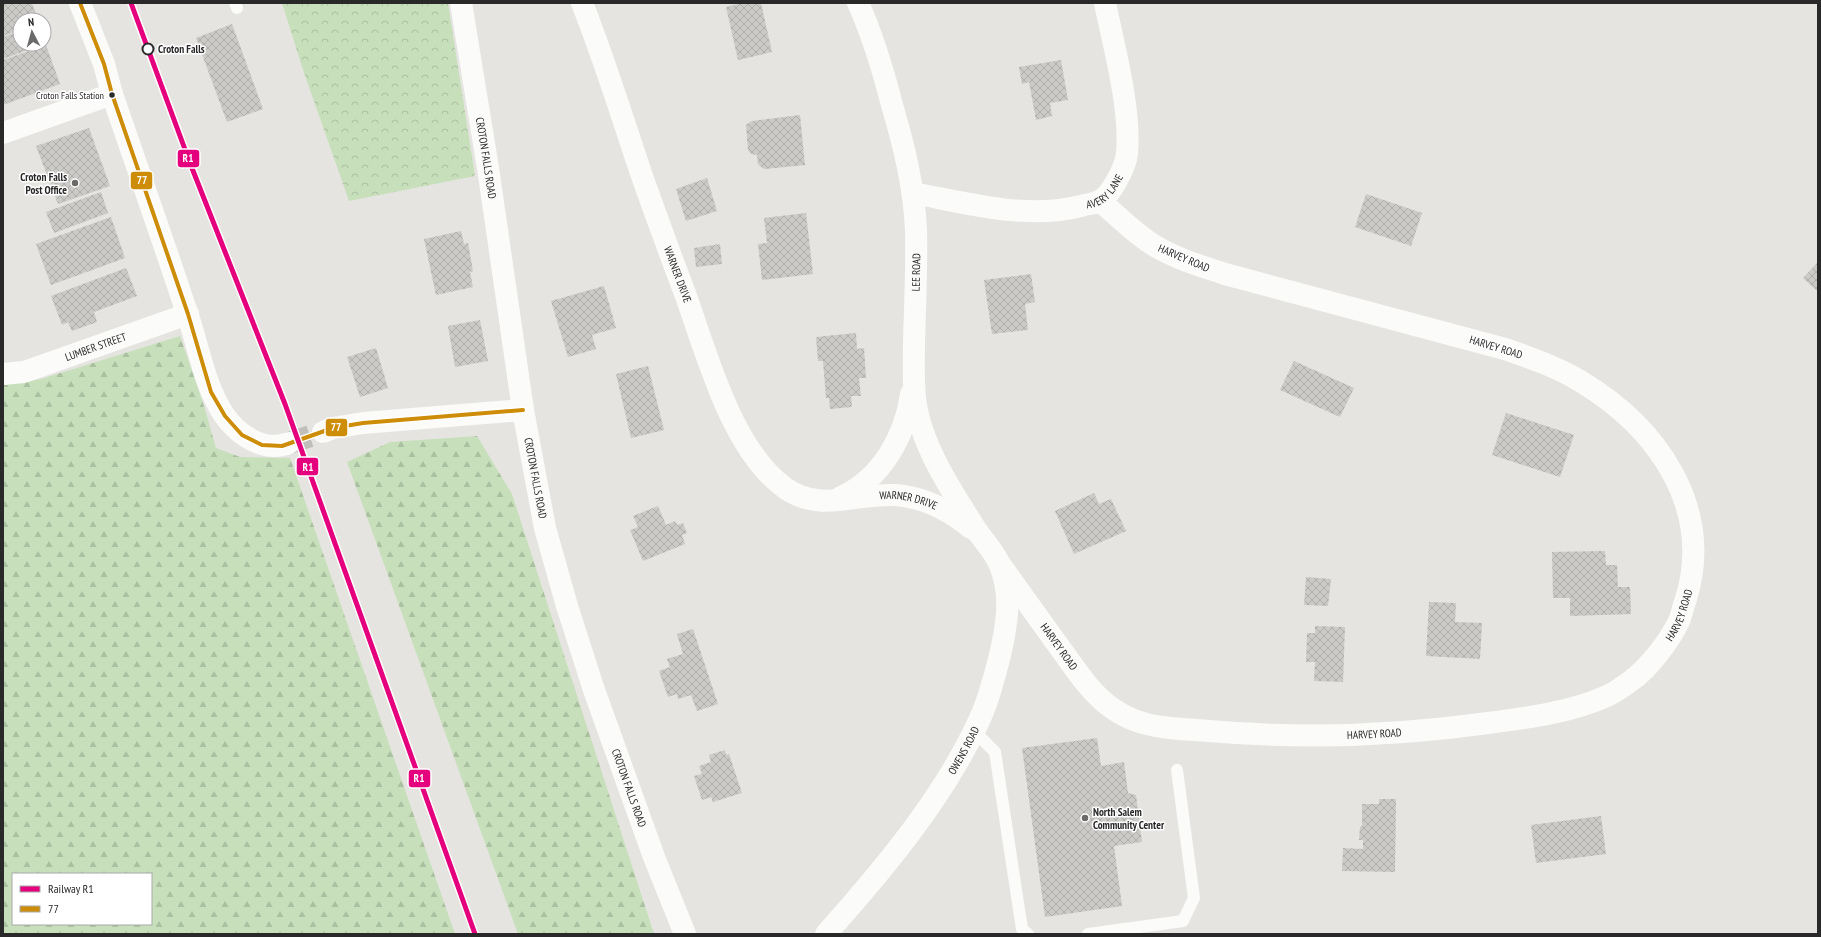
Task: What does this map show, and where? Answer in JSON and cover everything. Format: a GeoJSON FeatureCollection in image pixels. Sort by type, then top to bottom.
{"type":"FeatureCollection","features":[{"type":"Feature","properties":{"kind":"street"},"geometry":{"type":"LineString","coordinates":[[80,3],[104,64],[112,94],[188,314],[211,392],[224,416],[242,434],[262,445],[282,446],[288,443]]}},
{"type":"Feature","properties":{"kind":"street","name":"CROTON FALLS ROAD"},"geometry":{"type":"LineString","coordinates":[[461,3],[488,168],[523,410],[545,528],[567,606],[624,779],[685,934]]}},
{"type":"Feature","properties":{"kind":"street","name":"WARNER DRIVE"},"geometry":{"type":"LineString","coordinates":[[582,3],[599,46],[643,178],[715,376],[734,421],[748,447],[766,471],[785,488],[805,500],[829,502],[863,496],[896,495],[926,501],[954,514],[980,534]]}},
{"type":"Feature","properties":{"kind":"street","name":"LEE ROAD"},"geometry":{"type":"LineString","coordinates":[[858,3],[878,55],[908,160],[913,193],[916,230],[914,372],[915,400],[921,428],[950,488],[980,534]]}},
{"type":"Feature","properties":{"kind":"street","name":"AVERY LANE"},"geometry":{"type":"LineString","coordinates":[[913,193],[1000,209],[1036,211],[1068,209],[1100,201],[1119,180],[1127,154],[1124,99],[1105,3]]}},
{"type":"Feature","properties":{"kind":"street"},"geometry":{"type":"LineString","coordinates":[[3,133],[112,94]]}},
{"type":"Feature","properties":{"kind":"street","name":"HARVEY ROAD"},"geometry":{"type":"LineString","coordinates":[[999,563],[1085,682],[1108,705],[1133,720],[1164,727],[1240,734],[1308,736],[1375,734],[1451,729],[1518,719],[1609,696],[1636,678],[1660,652],[1679,622],[1689,588],[1694,557],[1690,522],[1682,490],[1665,459],[1644,431],[1618,407],[1579,380],[1544,363],[1505,349],[1224,274],[1181,258],[1155,246],[1100,201]]}},
{"type":"Feature","properties":{"kind":"street","name":"LUMBER STREET"},"geometry":{"type":"LineString","coordinates":[[3,374],[24,372],[188,314]]}},
{"type":"Feature","properties":{"kind":"street","name":"WARNER DRIVE"},"geometry":{"type":"LineString","coordinates":[[829,502],[851,492],[873,474],[894,447],[908,413],[914,372]]}},
{"type":"Feature","properties":{"kind":"street"},"geometry":{"type":"LineString","coordinates":[[324,432],[333,428],[363,423],[523,410]]}},
{"type":"Feature","properties":{"kind":"street","name":"OWENS ROAD"},"geometry":{"type":"LineString","coordinates":[[826,934],[881,870],[928,807],[959,759],[982,714],[1007,626],[1008,604],[1006,582],[999,563],[980,534]]}},
{"type":"Feature","properties":{"kind":"lane"},"geometry":{"type":"LineString","coordinates":[[973,730],[995,752],[1022,929],[1028,934]]}},
{"type":"Feature","properties":{"kind":"lane"},"geometry":{"type":"LineString","coordinates":[[1088,934],[1183,920],[1194,898],[1177,770]]}},
{"type":"Feature","properties":{"kind":"green space"},"geometry":{"type":"Polygon","coordinates":[[[282,3],[448,3],[475,176],[349,201],[303,70],[282,3]]]}},
{"type":"Feature","properties":{"kind":"green space"},"geometry":{"type":"Polygon","coordinates":[[[180,336],[205,409],[216,448],[240,457],[290,458],[455,934],[3,934],[3,385],[41,379],[180,336]]]}},
{"type":"Feature","properties":{"kind":"green space"},"geometry":{"type":"Polygon","coordinates":[[[477,436],[512,494],[654,934],[518,934],[347,462],[390,442],[477,436]]]}},
{"type":"Feature","properties":{"kind":"building"},"geometry":{"type":"Polygon","coordinates":[[[3,3],[32,3],[35,12],[12,12],[12,33],[3,36],[3,3]]]}},
{"type":"Feature","properties":{"kind":"building"},"geometry":{"type":"Polygon","coordinates":[[[743,3],[761,3],[772,52],[738,60],[726,7],[743,3]]]}},
{"type":"Feature","properties":{"kind":"building"},"geometry":{"type":"Polygon","coordinates":[[[232,24],[263,109],[227,122],[196,38],[232,24]]]}},
{"type":"Feature","properties":{"kind":"building"},"geometry":{"type":"Polygon","coordinates":[[[12,34],[12,52],[22,52],[3,59],[3,37],[12,34]]]}},
{"type":"Feature","properties":{"kind":"building"},"geometry":{"type":"Polygon","coordinates":[[[26,52],[49,52],[60,84],[3,105],[3,60],[26,52]]]}},
{"type":"Feature","properties":{"kind":"building"},"geometry":{"type":"Polygon","coordinates":[[[1061,60],[1068,100],[1050,103],[1052,116],[1036,120],[1029,82],[1022,84],[1019,67],[1061,60]]]}},
{"type":"Feature","properties":{"kind":"building"},"geometry":{"type":"Polygon","coordinates":[[[800,115],[805,165],[765,169],[762,168],[758,164],[757,155],[751,154],[748,150],[746,125],[752,121],[800,115]]]}},
{"type":"Feature","properties":{"kind":"building"},"geometry":{"type":"Polygon","coordinates":[[[89,128],[110,186],[58,204],[36,146],[89,128]]]}},
{"type":"Feature","properties":{"kind":"building"},"geometry":{"type":"Polygon","coordinates":[[[707,178],[717,211],[686,221],[676,189],[707,178]]]}},
{"type":"Feature","properties":{"kind":"building"},"geometry":{"type":"Polygon","coordinates":[[[101,192],[108,213],[54,233],[46,212],[101,192]]]}},
{"type":"Feature","properties":{"kind":"building"},"geometry":{"type":"Polygon","coordinates":[[[1366,194],[1422,213],[1411,246],[1355,227],[1366,194]]]}},
{"type":"Feature","properties":{"kind":"building"},"geometry":{"type":"Polygon","coordinates":[[[806,213],[813,274],[762,280],[758,244],[767,243],[764,218],[806,213]]]}},
{"type":"Feature","properties":{"kind":"building"},"geometry":{"type":"Polygon","coordinates":[[[111,217],[125,258],[51,285],[36,244],[111,217]]]}},
{"type":"Feature","properties":{"kind":"building"},"geometry":{"type":"Polygon","coordinates":[[[461,231],[464,244],[468,243],[473,271],[470,272],[473,287],[436,295],[424,239],[461,231]]]}},
{"type":"Feature","properties":{"kind":"building"},"geometry":{"type":"Polygon","coordinates":[[[720,244],[722,264],[696,267],[694,248],[720,244]]]}},
{"type":"Feature","properties":{"kind":"building"},"geometry":{"type":"Polygon","coordinates":[[[1818,262],[1818,292],[1803,278],[1818,262]]]}},
{"type":"Feature","properties":{"kind":"building"},"geometry":{"type":"Polygon","coordinates":[[[126,268],[137,296],[94,312],[97,322],[72,331],[68,322],[62,325],[51,296],[126,268]]]}},
{"type":"Feature","properties":{"kind":"building"},"geometry":{"type":"Polygon","coordinates":[[[1031,274],[1035,302],[1025,304],[1028,330],[992,334],[984,280],[1031,274]]]}},
{"type":"Feature","properties":{"kind":"building"},"geometry":{"type":"Polygon","coordinates":[[[604,286],[616,328],[592,335],[596,349],[568,357],[551,301],[604,286]]]}},
{"type":"Feature","properties":{"kind":"building"},"geometry":{"type":"Polygon","coordinates":[[[480,320],[488,361],[455,367],[448,326],[480,320]]]}},
{"type":"Feature","properties":{"kind":"building"},"geometry":{"type":"Polygon","coordinates":[[[856,333],[857,349],[864,348],[866,378],[859,378],[861,396],[851,396],[852,407],[830,409],[829,398],[826,398],[823,361],[818,361],[816,337],[856,333]]]}},
{"type":"Feature","properties":{"kind":"building"},"geometry":{"type":"Polygon","coordinates":[[[376,348],[388,388],[360,397],[347,357],[376,348]]]}},
{"type":"Feature","properties":{"kind":"building"},"geometry":{"type":"Polygon","coordinates":[[[1294,361],[1354,388],[1340,417],[1280,390],[1294,361]]]}},
{"type":"Feature","properties":{"kind":"building"},"geometry":{"type":"Polygon","coordinates":[[[648,366],[664,430],[631,438],[616,374],[648,366]]]}},
{"type":"Feature","properties":{"kind":"building"},"geometry":{"type":"Polygon","coordinates":[[[1506,413],[1574,435],[1560,477],[1492,455],[1506,413]]]}},
{"type":"Feature","properties":{"kind":"building"},"geometry":{"type":"Polygon","coordinates":[[[1094,493],[1099,504],[1111,499],[1126,531],[1074,554],[1055,511],[1094,493]]]}},
{"type":"Feature","properties":{"kind":"building"},"geometry":{"type":"Polygon","coordinates":[[[658,506],[666,525],[675,521],[677,525],[683,523],[687,533],[682,535],[685,544],[643,561],[630,530],[638,527],[633,516],[658,506]]]}},
{"type":"Feature","properties":{"kind":"building"},"geometry":{"type":"Polygon","coordinates":[[[1605,551],[1606,565],[1617,565],[1618,587],[1630,587],[1631,614],[1570,616],[1570,598],[1553,598],[1552,552],[1605,551]]]}},
{"type":"Feature","properties":{"kind":"building"},"geometry":{"type":"Polygon","coordinates":[[[1306,577],[1331,579],[1328,606],[1304,605],[1306,577]]]}},
{"type":"Feature","properties":{"kind":"building"},"geometry":{"type":"Polygon","coordinates":[[[1429,602],[1456,603],[1455,622],[1482,623],[1480,659],[1426,656],[1429,602]]]}},
{"type":"Feature","properties":{"kind":"building"},"geometry":{"type":"Polygon","coordinates":[[[1315,626],[1345,627],[1343,682],[1314,681],[1315,662],[1306,662],[1307,633],[1315,633],[1315,626]]]}},
{"type":"Feature","properties":{"kind":"building"},"geometry":{"type":"Polygon","coordinates":[[[693,629],[718,704],[697,711],[691,695],[678,699],[677,694],[668,697],[659,671],[670,667],[667,659],[683,654],[677,634],[693,629]]]}},
{"type":"Feature","properties":{"kind":"building","name":"North Salem Community Center"},"geometry":{"type":"Polygon","coordinates":[[[1097,738],[1101,766],[1124,762],[1128,793],[1136,795],[1142,842],[1114,846],[1122,906],[1045,917],[1022,748],[1097,738]]]}},
{"type":"Feature","properties":{"kind":"building"},"geometry":{"type":"Polygon","coordinates":[[[725,750],[726,755],[729,754],[742,793],[713,802],[711,797],[702,800],[694,776],[702,774],[699,766],[711,762],[709,755],[725,750]]]}},
{"type":"Feature","properties":{"kind":"building"},"geometry":{"type":"Polygon","coordinates":[[[1379,799],[1396,799],[1395,872],[1342,871],[1343,848],[1363,849],[1363,840],[1359,840],[1360,827],[1362,826],[1362,804],[1379,804],[1379,799]]]}},
{"type":"Feature","properties":{"kind":"building"},"geometry":{"type":"Polygon","coordinates":[[[1601,816],[1606,854],[1536,863],[1531,825],[1601,816]]]}},
{"type":"Feature","properties":{"kind":"tunnel"},"geometry":{"type":"LineString","coordinates":[[289,443],[323,432]]}},
{"type":"Feature","properties":{"kind":"rail line","name":"R1"},"geometry":{"type":"LineString","coordinates":[[131,3],[190,163],[285,404],[475,934]]}},
{"type":"Feature","properties":{"kind":"transit line","name":"77"},"geometry":{"type":"LineString","coordinates":[[80,3],[104,64],[112,94],[188,314],[211,392],[225,416],[242,435],[262,445],[282,446],[333,428],[363,423],[523,410]]}},
{"type":"Feature","properties":{"kind":"place","name":"Croton Falls"},"geometry":{"type":"Point","coordinates":[148,49]}},
{"type":"Feature","properties":{"kind":"place","name":"Croton Falls Station"},"geometry":{"type":"Point","coordinates":[112,95]}},
{"type":"Feature","properties":{"kind":"place","name":"Croton Falls Post Office"},"geometry":{"type":"Point","coordinates":[75,183]}},
{"type":"Feature","properties":{"kind":"place","name":"North Salem Community Center"},"geometry":{"type":"Point","coordinates":[1085,818]}}]}
